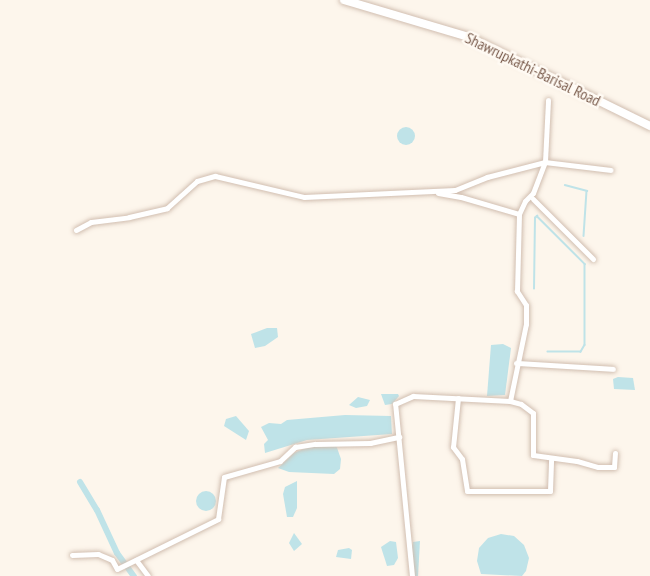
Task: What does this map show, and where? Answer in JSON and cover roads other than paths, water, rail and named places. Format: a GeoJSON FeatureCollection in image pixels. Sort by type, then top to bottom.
{"type":"FeatureCollection","features":[{"type":"Feature","properties":{"kind":"main road","name":"Shawrupkathi-Barisal Road"},"geometry":{"type":"LineString","coordinates":[[344,0],[469,37],[650,126]]}},
{"type":"Feature","properties":{"kind":"street"},"geometry":{"type":"LineString","coordinates":[[510,401],[516,363],[526,324],[526,305],[518,291],[519,214],[525,201],[533,193],[545,162],[549,100]]}},
{"type":"Feature","properties":{"kind":"street"},"geometry":{"type":"LineString","coordinates":[[76,230],[91,222],[129,217],[167,208],[197,180],[215,176],[304,196],[455,190],[487,177],[545,162],[611,170]]}},
{"type":"Feature","properties":{"kind":"street"},"geometry":{"type":"LineString","coordinates":[[427,191],[461,196],[519,214]]}},
{"type":"Feature","properties":{"kind":"street"},"geometry":{"type":"LineString","coordinates":[[533,199],[593,259]]}},
{"type":"Feature","properties":{"kind":"street"},"geometry":{"type":"LineString","coordinates":[[516,363],[613,369]]}},
{"type":"Feature","properties":{"kind":"street"},"geometry":{"type":"LineString","coordinates":[[412,576],[395,404],[413,396],[510,401],[521,404],[533,413],[533,455],[551,459],[558,458],[598,468],[614,467],[615,453]]}},
{"type":"Feature","properties":{"kind":"street"},"geometry":{"type":"LineString","coordinates":[[458,398],[453,447],[462,459],[467,491],[550,491],[551,459]]}},
{"type":"Feature","properties":{"kind":"street"},"geometry":{"type":"LineString","coordinates":[[72,555],[98,554],[112,560],[117,569],[218,519],[224,477],[280,460],[295,447],[370,442],[399,437]]}},
{"type":"Feature","properties":{"kind":"street"},"geometry":{"type":"LineString","coordinates":[[135,560],[148,576]]}},
{"type":"Feature","properties":{"kind":"water"},"geometry":{"type":"Polygon","coordinates":[[[406,127],[412,130],[415,136],[412,142],[406,145],[400,142],[397,136],[400,130],[406,127]]]}},
{"type":"Feature","properties":{"kind":"water"},"geometry":{"type":"Polygon","coordinates":[[[267,328],[277,328],[278,337],[265,346],[255,348],[251,334],[267,328]]]}},
{"type":"Feature","properties":{"kind":"water"},"geometry":{"type":"Polygon","coordinates":[[[503,344],[511,348],[505,395],[487,396],[491,345],[503,344]]]}},
{"type":"Feature","properties":{"kind":"water"},"geometry":{"type":"Polygon","coordinates":[[[633,378],[635,390],[614,389],[613,379],[633,378]]]}},
{"type":"Feature","properties":{"kind":"water"},"geometry":{"type":"Polygon","coordinates":[[[381,394],[398,394],[399,396],[392,404],[385,405],[381,394]]]}},
{"type":"Feature","properties":{"kind":"water"},"geometry":{"type":"Polygon","coordinates":[[[358,397],[370,400],[367,406],[356,408],[349,405],[358,397]]]}},
{"type":"Feature","properties":{"kind":"water"},"geometry":{"type":"Polygon","coordinates":[[[345,415],[391,416],[392,434],[307,440],[265,453],[264,444],[268,440],[261,427],[269,423],[281,424],[287,420],[345,415]]]}},
{"type":"Feature","properties":{"kind":"water"},"geometry":{"type":"Polygon","coordinates":[[[236,416],[249,431],[246,440],[224,426],[226,419],[236,416]]]}},
{"type":"Feature","properties":{"kind":"water"},"geometry":{"type":"Polygon","coordinates":[[[336,445],[341,459],[340,469],[334,474],[289,472],[278,468],[294,453],[308,447],[336,445]]]}},
{"type":"Feature","properties":{"kind":"water"},"geometry":{"type":"Polygon","coordinates":[[[297,481],[297,508],[293,517],[287,517],[283,494],[285,487],[297,481]]]}},
{"type":"Feature","properties":{"kind":"water"},"geometry":{"type":"Polygon","coordinates":[[[206,491],[213,494],[216,501],[213,508],[206,511],[199,508],[196,501],[199,494],[206,491]]]}},
{"type":"Feature","properties":{"kind":"water"},"geometry":{"type":"Polygon","coordinates":[[[294,533],[302,544],[294,551],[289,543],[294,533]]]}},
{"type":"Feature","properties":{"kind":"water"},"geometry":{"type":"Polygon","coordinates":[[[501,534],[514,536],[524,545],[529,558],[526,571],[522,576],[481,574],[477,561],[479,548],[488,538],[501,534]]]}},
{"type":"Feature","properties":{"kind":"water"},"geometry":{"type":"Polygon","coordinates":[[[390,541],[396,542],[398,558],[394,565],[387,566],[381,547],[390,541]]]}},
{"type":"Feature","properties":{"kind":"water"},"geometry":{"type":"Polygon","coordinates":[[[420,541],[418,576],[414,576],[413,542],[420,541]]]}},
{"type":"Feature","properties":{"kind":"water"},"geometry":{"type":"Polygon","coordinates":[[[349,548],[352,550],[351,559],[336,557],[338,550],[349,548]]]}},
{"type":"Feature","properties":{"kind":"waterway"},"geometry":{"type":"LineString","coordinates":[[565,185],[587,191],[584,236]]}},
{"type":"Feature","properties":{"kind":"waterway"},"geometry":{"type":"LineString","coordinates":[[534,289],[535,218],[537,216],[585,264],[585,345],[581,352],[548,352]]}},
{"type":"Feature","properties":{"kind":"waterway"},"geometry":{"type":"LineString","coordinates":[[80,482],[97,510],[117,553],[134,576]]}}]}
